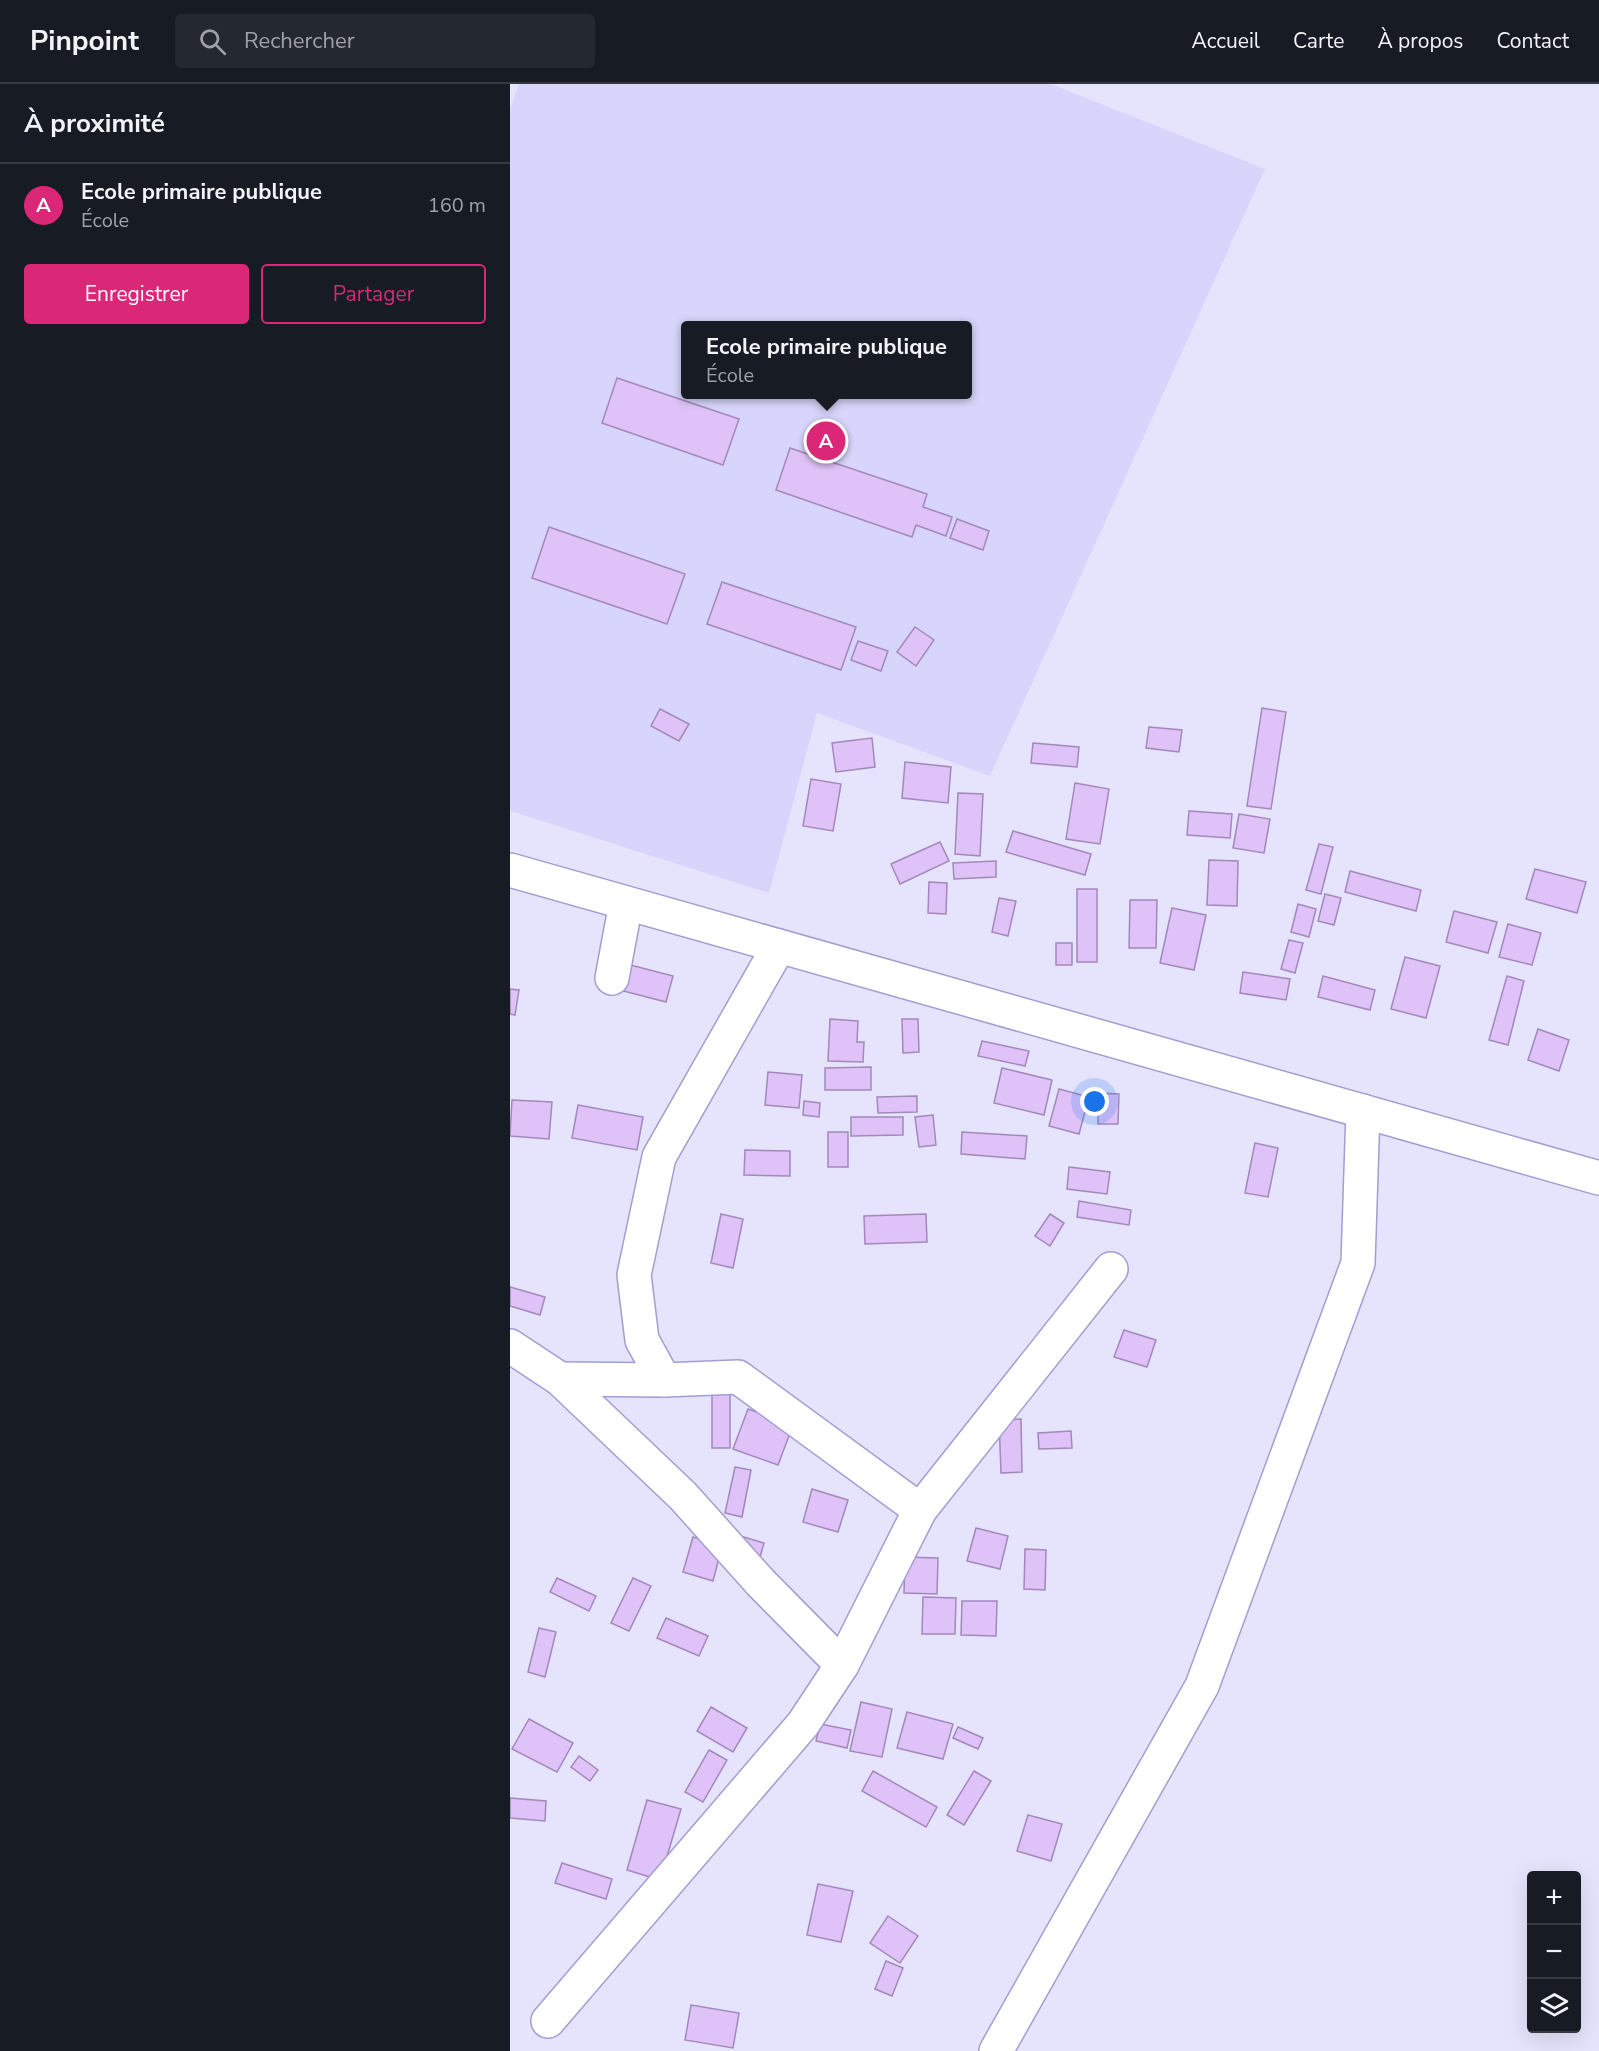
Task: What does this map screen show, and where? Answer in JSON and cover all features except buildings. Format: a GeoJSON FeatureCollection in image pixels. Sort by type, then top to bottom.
{"type":"FeatureCollection","features":[{"type":"Feature","properties":{"kind":"street"},"geometry":{"type":"LineString","coordinates":[[510,870],[1599,1178]]}},
{"type":"Feature","properties":{"kind":"street"},"geometry":{"type":"LineString","coordinates":[[612,978],[626,903]]}},
{"type":"Feature","properties":{"kind":"street"},"geometry":{"type":"LineString","coordinates":[[664,1380],[642,1340],[634,1275],[660,1157],[779,946]]}},
{"type":"Feature","properties":{"kind":"street"},"geometry":{"type":"LineString","coordinates":[[996,2051],[1202,1686],[1358,1263],[1363,1111]]}},
{"type":"Feature","properties":{"kind":"street"},"geometry":{"type":"LineString","coordinates":[[548,2021],[803,1724],[843,1665],[920,1510],[1112,1269]]}},
{"type":"Feature","properties":{"kind":"street"},"geometry":{"type":"LineString","coordinates":[[510,1346],[560,1379],[683,1496],[760,1583],[843,1665]]}},
{"type":"Feature","properties":{"kind":"street"},"geometry":{"type":"LineString","coordinates":[[560,1379],[664,1380],[738,1377],[920,1510]]}},
{"type":"Feature","properties":{"kind":"shaded area"},"geometry":{"type":"Polygon","coordinates":[[[519,84],[1051,84],[1265,169],[990,776],[817,713],[769,893],[510,811],[510,109],[519,84]]]}},
{"type":"Feature","properties":{"kind":"place","name":"Ecole primaire publique"},"geometry":{"type":"Point","coordinates":[826,441]}}]}
